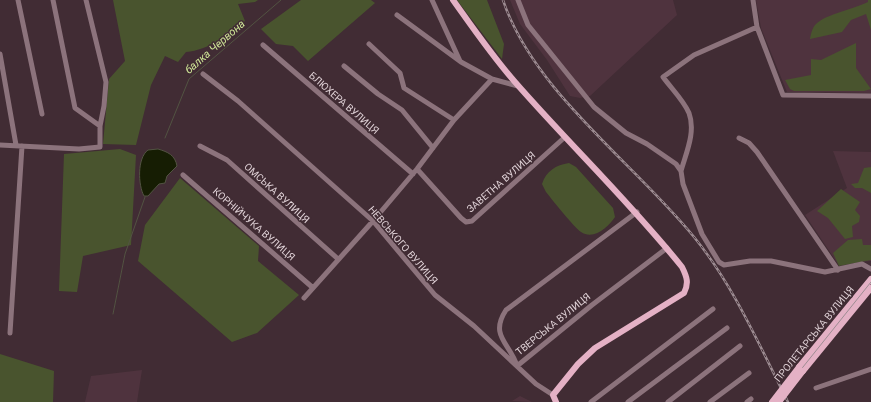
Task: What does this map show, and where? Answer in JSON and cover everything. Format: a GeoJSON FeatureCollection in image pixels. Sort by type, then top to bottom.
{"type":"FeatureCollection","features":[{"type":"Feature","properties":{"kind":"main road"},"geometry":{"type":"LineString","coordinates":[[452,0],[501,66],[518,86],[565,138],[637,212],[682,267],[687,276],[688,285],[684,293],[595,348],[578,364],[553,395],[556,402]]}},
{"type":"Feature","properties":{"kind":"main road","name":"ПРОЛЕТАРСЬКА ВУЛИЦЯ"},"geometry":{"type":"LineString","coordinates":[[779,402],[801,369],[871,279]]}},
{"type":"Feature","properties":{"kind":"main road","name":"ПРОЛЕТАРСЬКА ВУЛИЦЯ"},"geometry":{"type":"LineString","coordinates":[[772,402],[871,288]]}},
{"type":"Feature","properties":{"kind":"street"},"geometry":{"type":"LineString","coordinates":[[18,0],[42,114]]}},
{"type":"Feature","properties":{"kind":"street"},"geometry":{"type":"LineString","coordinates":[[52,0],[75,108],[100,126]]}},
{"type":"Feature","properties":{"kind":"street"},"geometry":{"type":"LineString","coordinates":[[0,145],[79,149],[100,148],[100,126],[104,106],[106,82],[86,0]]}},
{"type":"Feature","properties":{"kind":"street"},"geometry":{"type":"LineString","coordinates":[[432,0],[461,62]]}},
{"type":"Feature","properties":{"kind":"street"},"geometry":{"type":"LineString","coordinates":[[518,0],[528,25],[594,106],[626,133],[669,158],[680,171],[683,184],[702,234],[719,262],[724,265],[750,261],[771,261],[820,272],[838,270],[862,264],[871,269]]}},
{"type":"Feature","properties":{"kind":"street"},"geometry":{"type":"LineString","coordinates":[[753,0],[757,26],[783,95],[871,96]]}},
{"type":"Feature","properties":{"kind":"street"},"geometry":{"type":"LineString","coordinates":[[397,15],[461,62],[492,79],[518,86]]}},
{"type":"Feature","properties":{"kind":"street"},"geometry":{"type":"LineString","coordinates":[[680,171],[690,139],[691,122],[688,112],[663,77],[694,55],[757,26]]}},
{"type":"Feature","properties":{"kind":"street"},"geometry":{"type":"LineString","coordinates":[[369,44],[400,73],[404,88],[454,120]]}},
{"type":"Feature","properties":{"kind":"street","name":"БЛЮХЕРА ВУЛИЦЯ"},"geometry":{"type":"LineString","coordinates":[[263,45],[415,172]]}},
{"type":"Feature","properties":{"kind":"street"},"geometry":{"type":"LineString","coordinates":[[0,54],[16,146]]}},
{"type":"Feature","properties":{"kind":"street"},"geometry":{"type":"LineString","coordinates":[[344,66],[378,94],[402,110],[433,148]]}},
{"type":"Feature","properties":{"kind":"street","name":"НЕВСЬКОГО ВУЛИЦЯ"},"geometry":{"type":"LineString","coordinates":[[203,74],[238,101],[373,221],[435,295],[474,326],[536,384],[553,395]]}},
{"type":"Feature","properties":{"kind":"street"},"geometry":{"type":"LineString","coordinates":[[304,298],[312,287],[373,221],[415,172],[454,120],[492,79]]}},
{"type":"Feature","properties":{"kind":"street","name":"ЗАВЕТНА ВУЛИЦЯ"},"geometry":{"type":"LineString","coordinates":[[415,172],[466,222],[472,221],[565,138]]}},
{"type":"Feature","properties":{"kind":"street"},"geometry":{"type":"LineString","coordinates":[[739,138],[749,143],[757,152],[838,270]]}},
{"type":"Feature","properties":{"kind":"street"},"geometry":{"type":"LineString","coordinates":[[10,333],[22,146]]}},
{"type":"Feature","properties":{"kind":"street","name":"ОМСЬКА ВУЛИЦЯ"},"geometry":{"type":"LineString","coordinates":[[200,146],[227,160],[338,259]]}},
{"type":"Feature","properties":{"kind":"street","name":"КОРНІЙЧУКА ВУЛИЦЯ"},"geometry":{"type":"LineString","coordinates":[[183,175],[312,287]]}},
{"type":"Feature","properties":{"kind":"street","name":"ТВЕРСЬКА ВУЛИЦЯ"},"geometry":{"type":"LineString","coordinates":[[637,212],[506,310],[500,322],[500,337],[515,360],[517,366],[592,305],[667,248]]}},
{"type":"Feature","properties":{"kind":"street"},"geometry":{"type":"LineString","coordinates":[[591,402],[713,309]]}},
{"type":"Feature","properties":{"kind":"street"},"geometry":{"type":"LineString","coordinates":[[628,402],[727,328]]}},
{"type":"Feature","properties":{"kind":"street"},"geometry":{"type":"LineString","coordinates":[[668,402],[740,346]]}},
{"type":"Feature","properties":{"kind":"street"},"geometry":{"type":"LineString","coordinates":[[816,388],[871,368]]}},
{"type":"Feature","properties":{"kind":"street"},"geometry":{"type":"LineString","coordinates":[[710,402],[749,373]]}},
{"type":"Feature","properties":{"kind":"shaded area"},"geometry":{"type":"Polygon","coordinates":[[[113,0],[258,0],[255,2],[238,4],[245,21],[218,41],[203,48],[186,52],[178,62],[165,56],[151,85],[136,145],[103,144],[109,79],[125,61],[113,0]]]}},
{"type":"Feature","properties":{"kind":"shaded area"},"geometry":{"type":"Polygon","coordinates":[[[301,0],[371,0],[375,3],[308,61],[293,46],[276,44],[261,29],[301,0]]]}},
{"type":"Feature","properties":{"kind":"shaded area"},"geometry":{"type":"Polygon","coordinates":[[[457,0],[487,0],[504,44],[502,59],[457,0]]]}},
{"type":"Feature","properties":{"kind":"shaded area"},"geometry":{"type":"Polygon","coordinates":[[[510,0],[673,0],[677,15],[590,96],[580,98],[570,96],[547,60],[520,24],[510,0]]]}},
{"type":"Feature","properties":{"kind":"shaded area"},"geometry":{"type":"Polygon","coordinates":[[[756,0],[871,0],[871,93],[787,92],[761,28],[756,0]]]}},
{"type":"Feature","properties":{"kind":"shaded area"},"geometry":{"type":"Polygon","coordinates":[[[868,0],[871,0],[871,30],[866,14],[851,20],[842,32],[810,39],[814,27],[821,20],[833,14],[862,5],[868,2],[868,0]]]}},
{"type":"Feature","properties":{"kind":"shaded area"},"geometry":{"type":"Polygon","coordinates":[[[856,43],[856,68],[871,89],[864,91],[794,91],[790,89],[785,80],[811,75],[811,59],[821,60],[856,43]]]}},
{"type":"Feature","properties":{"kind":"shaded area"},"geometry":{"type":"Polygon","coordinates":[[[120,149],[136,155],[131,245],[83,256],[77,292],[59,291],[64,154],[120,149]]]}},
{"type":"Feature","properties":{"kind":"shaded area"},"geometry":{"type":"Polygon","coordinates":[[[158,149],[170,154],[175,159],[177,166],[167,176],[165,183],[159,184],[148,196],[144,196],[140,179],[140,165],[144,154],[148,150],[158,149]]]}},
{"type":"Feature","properties":{"kind":"shaded area"},"geometry":{"type":"Polygon","coordinates":[[[833,151],[871,152],[871,261],[838,264],[805,215],[847,188],[833,151]]]}},
{"type":"Feature","properties":{"kind":"shaded area"},"geometry":{"type":"Polygon","coordinates":[[[569,163],[576,167],[613,208],[615,217],[605,228],[596,234],[591,235],[581,232],[546,192],[542,184],[552,169],[569,163]]]}},
{"type":"Feature","properties":{"kind":"shaded area"},"geometry":{"type":"Polygon","coordinates":[[[871,167],[871,193],[862,188],[855,188],[851,184],[858,183],[864,168],[871,167]]]}},
{"type":"Feature","properties":{"kind":"shaded area"},"geometry":{"type":"Polygon","coordinates":[[[180,178],[259,246],[258,261],[299,295],[257,333],[232,342],[138,261],[145,225],[180,178]]]}},
{"type":"Feature","properties":{"kind":"shaded area"},"geometry":{"type":"Polygon","coordinates":[[[841,189],[860,202],[855,210],[860,216],[859,222],[852,226],[853,237],[845,239],[828,218],[817,211],[841,189]]]}},
{"type":"Feature","properties":{"kind":"shaded area"},"geometry":{"type":"Polygon","coordinates":[[[862,239],[863,245],[871,245],[871,260],[839,266],[833,253],[848,240],[862,239]]]}},
{"type":"Feature","properties":{"kind":"shaded area"},"geometry":{"type":"Polygon","coordinates":[[[0,354],[54,371],[53,402],[0,402],[0,354]]]}},
{"type":"Feature","properties":{"kind":"shaded area"},"geometry":{"type":"Polygon","coordinates":[[[142,370],[137,402],[85,402],[91,376],[142,370]]]}},
{"type":"Feature","properties":{"kind":"shaded area"},"geometry":{"type":"Polygon","coordinates":[[[520,396],[532,402],[512,401],[520,396]]]}},
{"type":"Feature","properties":{"kind":"waterway","name":"балка Червона"},"geometry":{"type":"LineString","coordinates":[[165,138],[189,79],[281,0]]}},
{"type":"Feature","properties":{"kind":"waterway","name":"балка Червона"},"geometry":{"type":"LineString","coordinates":[[113,314],[125,254],[145,197]]}},
{"type":"Feature","properties":{"kind":"tram line"},"geometry":{"type":"LineString","coordinates":[[775,402],[871,282]]}},
{"type":"Feature","properties":{"kind":"railway"},"geometry":{"type":"LineString","coordinates":[[503,0],[517,33],[537,65],[561,95],[587,125],[670,209],[708,256],[745,316],[788,402]]}}]}
